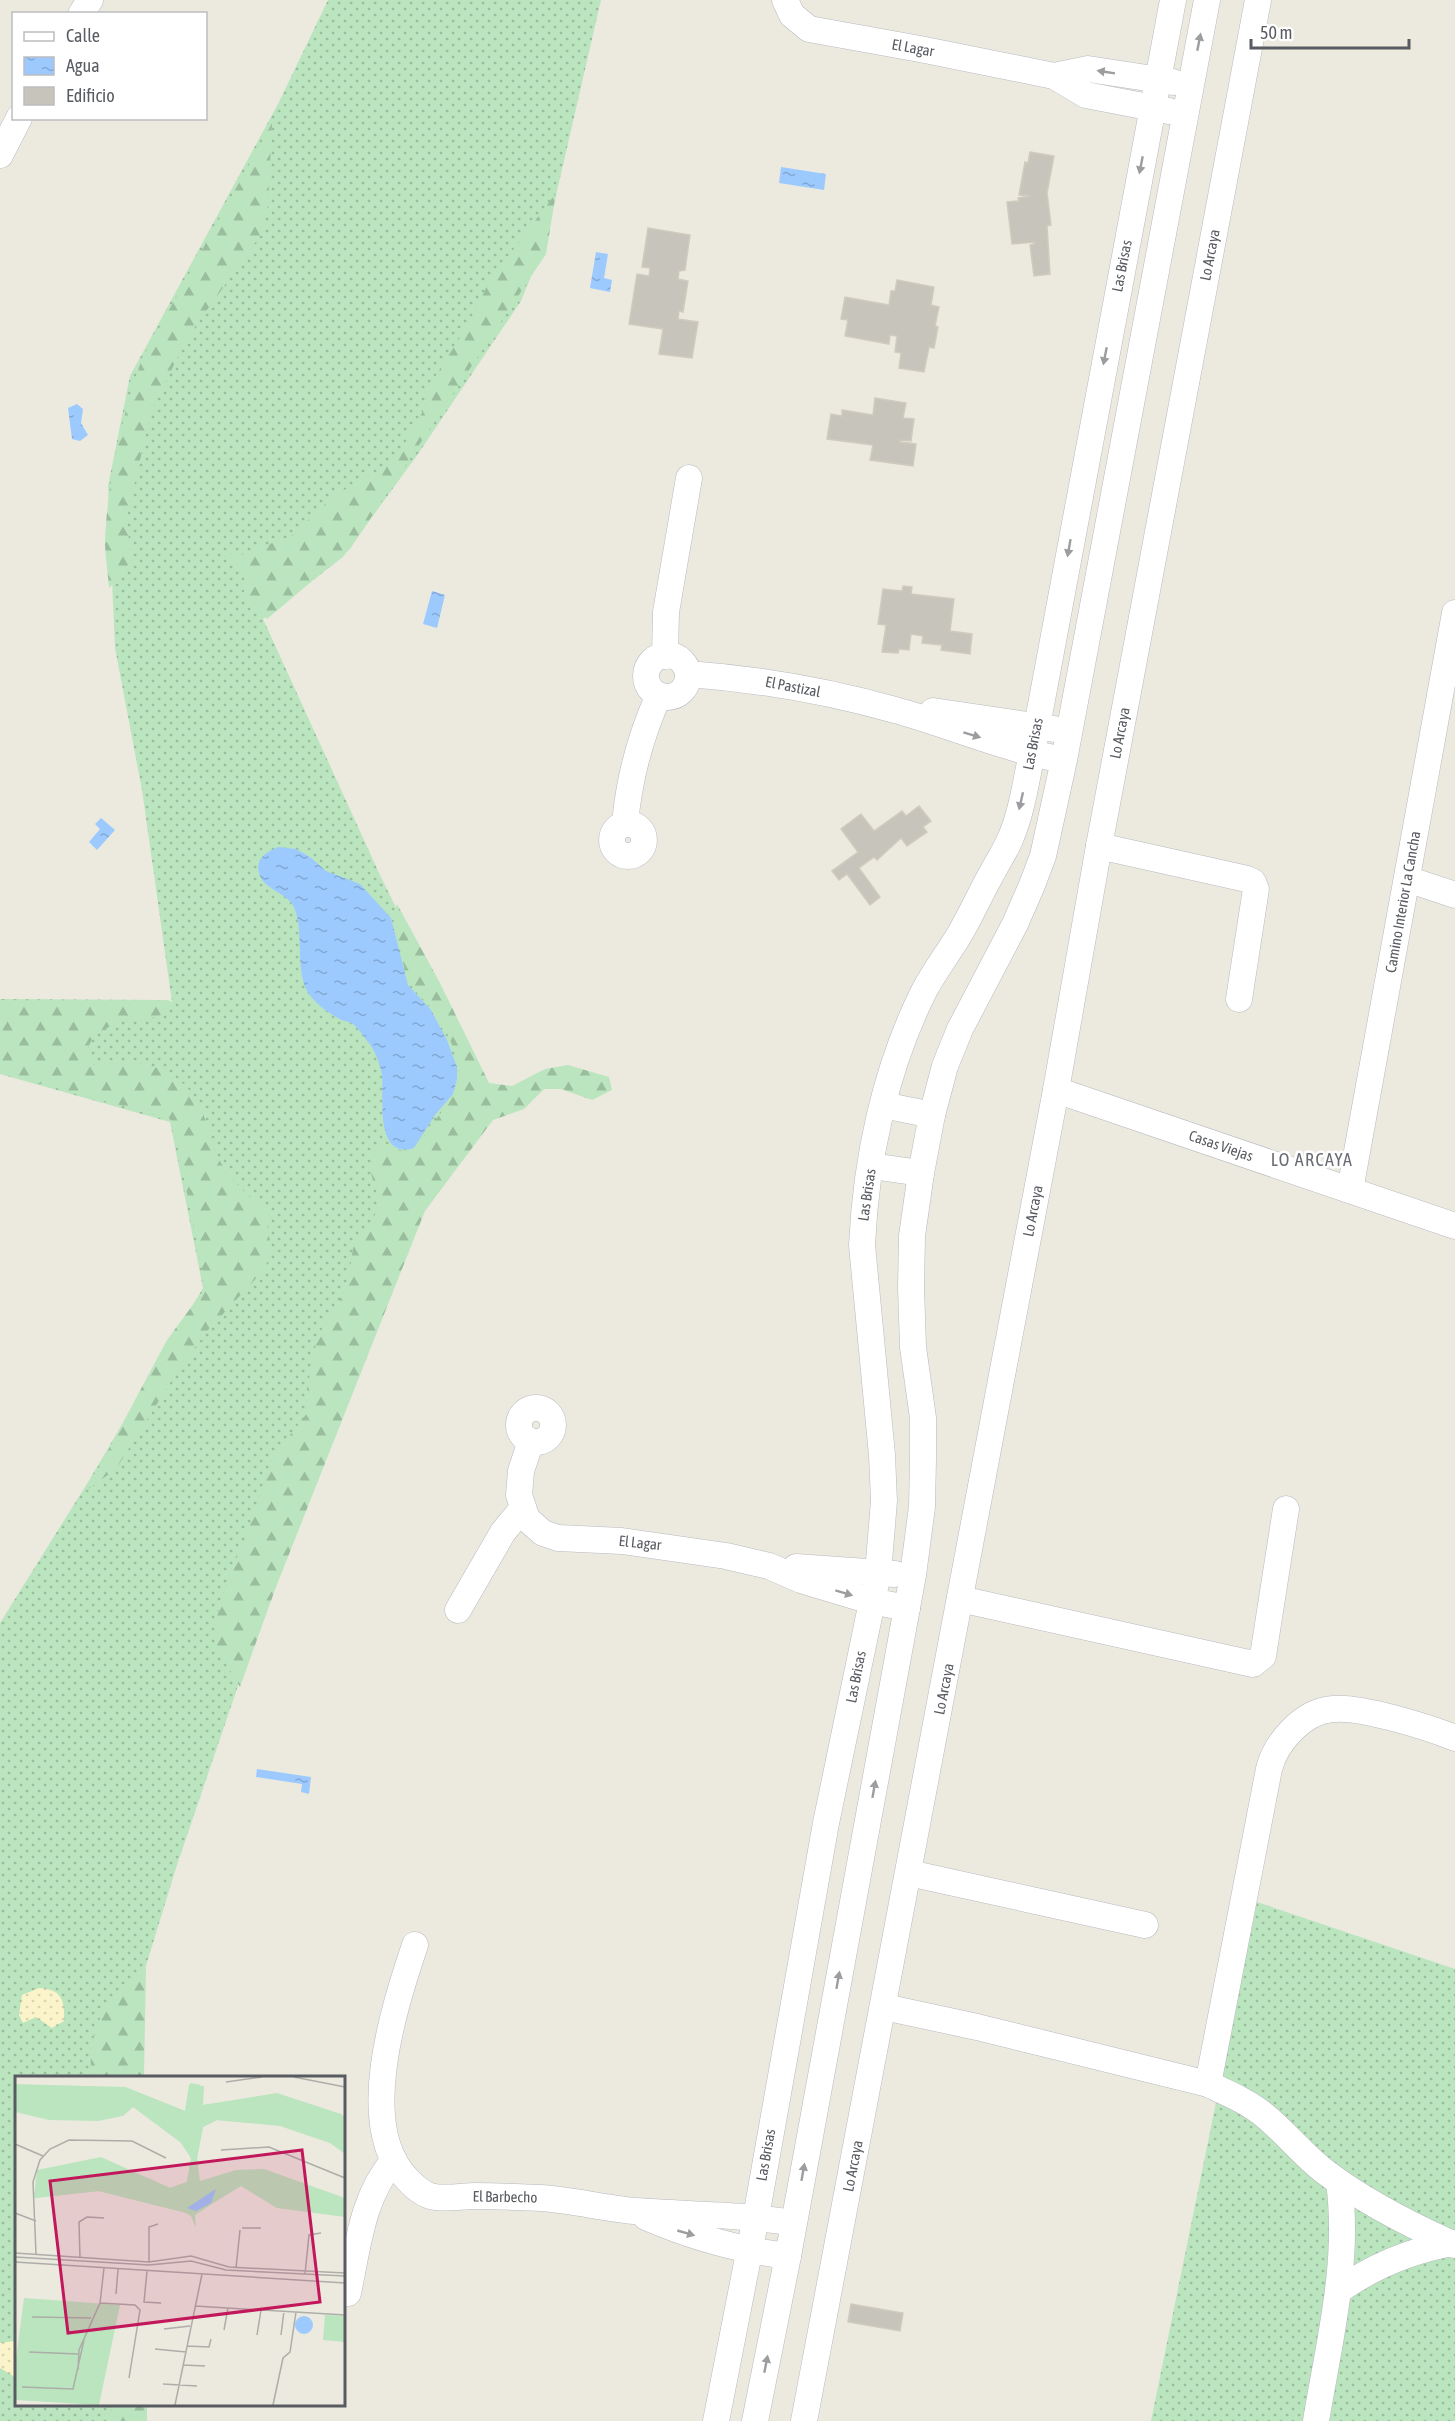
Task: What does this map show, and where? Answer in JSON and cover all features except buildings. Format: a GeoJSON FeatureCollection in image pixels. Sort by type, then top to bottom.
{"type":"FeatureCollection","features":[{"type":"Feature","properties":{"kind":"street","name":"El Lagar"},"geometry":{"type":"LineString","coordinates":[[785,0],[792,15],[809,29],[1054,76]]}},
{"type":"Feature","properties":{"kind":"street","name":"Las Brisas"},"geometry":{"type":"LineString","coordinates":[[716,2421],[756,2217],[826,1822],[878,1573],[884,1501],[882,1455],[862,1245],[863,1215],[871,1166],[883,1105],[897,1055],[925,990],[959,935],[1011,838],[1032,753],[1173,0]]}},
{"type":"Feature","properties":{"kind":"street"},"geometry":{"type":"LineString","coordinates":[[755,2421],[788,2256],[913,1575],[921,1507],[923,1418],[913,1347],[912,1236],[921,1173],[941,1080],[960,1029],[1015,924],[1043,856],[1064,760],[1207,0]]}},
{"type":"Feature","properties":{"kind":"street","name":"Lo Arcaya"},"geometry":{"type":"LineString","coordinates":[[804,2421],[1056,1090],[1099,846],[1258,0]]}},
{"type":"Feature","properties":{"kind":"street"},"geometry":{"type":"LineString","coordinates":[[1054,76],[1088,69],[1191,85]]}},
{"type":"Feature","properties":{"kind":"street"},"geometry":{"type":"LineString","coordinates":[[1054,76],[1086,95],[1185,114]]}},
{"type":"Feature","properties":{"kind":"street"},"geometry":{"type":"LineString","coordinates":[[0,155],[18,120]]}},
{"type":"Feature","properties":{"kind":"street"},"geometry":{"type":"LineString","coordinates":[[665,656],[666,612],[689,478]]}},
{"type":"Feature","properties":{"kind":"street","name":"Camino Interior La Cancha"},"geometry":{"type":"LineString","coordinates":[[1350,1190],[1455,613]]}},
{"type":"Feature","properties":{"kind":"street"},"geometry":{"type":"LineString","coordinates":[[665,656],[671,656],[682,662],[688,674],[688,680],[682,691],[671,697],[659,695],[649,686],[647,673],[653,662],[665,656]]}},
{"type":"Feature","properties":{"kind":"street","name":"El Pastizal"},"geometry":{"type":"LineString","coordinates":[[688,674],[745,678],[811,690],[897,710]]}},
{"type":"Feature","properties":{"kind":"street"},"geometry":{"type":"LineString","coordinates":[[625,824],[628,797],[642,735],[659,695]]}},
{"type":"Feature","properties":{"kind":"street"},"geometry":{"type":"LineString","coordinates":[[897,710],[940,711],[1037,725],[1068,733]]}},
{"type":"Feature","properties":{"kind":"street"},"geometry":{"type":"LineString","coordinates":[[897,710],[1032,753],[1064,760]]}},
{"type":"Feature","properties":{"kind":"street"},"geometry":{"type":"LineString","coordinates":[[1099,846],[1253,882],[1256,889],[1239,999]]}},
{"type":"Feature","properties":{"kind":"street"},"geometry":{"type":"LineString","coordinates":[[1407,879],[1455,895]]}},
{"type":"Feature","properties":{"kind":"street","name":"Casas Viejas"},"geometry":{"type":"LineString","coordinates":[[1056,1090],[1455,1226]]}},
{"type":"Feature","properties":{"kind":"street"},"geometry":{"type":"LineString","coordinates":[[883,1105],[932,1115]]}},
{"type":"Feature","properties":{"kind":"street"},"geometry":{"type":"LineString","coordinates":[[871,1166],[921,1173]]}},
{"type":"Feature","properties":{"kind":"street"},"geometry":{"type":"LineString","coordinates":[[458,1610],[503,1532],[523,1508],[519,1483],[531,1441]]}},
{"type":"Feature","properties":{"kind":"street","name":"El Lagar"},"geometry":{"type":"LineString","coordinates":[[523,1508],[527,1519],[534,1527],[558,1538],[668,1546],[769,1566]]}},
{"type":"Feature","properties":{"kind":"street"},"geometry":{"type":"LineString","coordinates":[[960,1599],[1253,1664],[1263,1656],[1286,1509]]}},
{"type":"Feature","properties":{"kind":"street"},"geometry":{"type":"LineString","coordinates":[[769,1566],[913,1575]]}},
{"type":"Feature","properties":{"kind":"street"},"geometry":{"type":"LineString","coordinates":[[769,1566],[801,1580],[871,1601],[907,1608]]}},
{"type":"Feature","properties":{"kind":"street"},"geometry":{"type":"LineString","coordinates":[[1208,2084],[1269,1769],[1276,1750],[1302,1722],[1332,1708],[1345,1708],[1386,1717],[1455,1737]]}},
{"type":"Feature","properties":{"kind":"street"},"geometry":{"type":"LineString","coordinates":[[909,1873],[1145,1925]]}},
{"type":"Feature","properties":{"kind":"street","name":"El Barbecho"},"geometry":{"type":"LineString","coordinates":[[415,1945],[394,2015],[380,2106],[384,2138],[401,2174],[411,2183],[430,2196],[547,2198],[632,2211],[756,2217],[794,2223]]}},
{"type":"Feature","properties":{"kind":"street"},"geometry":{"type":"LineString","coordinates":[[884,2007],[1208,2084],[1231,2094],[1262,2113],[1308,2157],[1339,2182],[1453,2244]]}},
{"type":"Feature","properties":{"kind":"street"},"geometry":{"type":"LineString","coordinates":[[348,2293],[368,2202],[380,2176],[394,2160]]}},
{"type":"Feature","properties":{"kind":"street"},"geometry":{"type":"LineString","coordinates":[[1316,2421],[1338,2291],[1343,2225],[1339,2182]]}},
{"type":"Feature","properties":{"kind":"street","name":"El Barbecho"},"geometry":{"type":"LineString","coordinates":[[632,2211],[675,2230],[749,2251],[788,2256]]}},
{"type":"Feature","properties":{"kind":"street"},"geometry":{"type":"LineString","coordinates":[[1338,2291],[1372,2269],[1391,2260],[1431,2247],[1453,2244]]}},
{"type":"Feature","properties":{"kind":"green space"},"geometry":{"type":"Polygon","coordinates":[[[328,0],[601,0],[546,239],[521,301],[418,454],[343,557],[263,619],[380,875],[486,1091],[424,1209],[239,1683],[176,1868],[145,1969],[143,2076],[15,2076],[15,2406],[146,2406],[146,2421],[0,2421],[0,1623],[88,1482],[203,1288],[170,1122],[0,1074],[0,999],[168,1000],[172,1002],[142,790],[115,648],[108,486],[130,376],[279,102],[328,0]]]}},
{"type":"Feature","properties":{"kind":"green space"},"geometry":{"type":"Polygon","coordinates":[[[272,123],[268,205],[262,233],[187,338],[151,412],[126,521],[132,558],[129,569],[109,588],[105,541],[109,496],[122,425],[142,359],[272,123]]]}},
{"type":"Feature","properties":{"kind":"green space"},"geometry":{"type":"Polygon","coordinates":[[[556,193],[546,254],[350,549],[267,619],[244,597],[244,576],[220,553],[241,555],[291,536],[335,495],[376,472],[401,450],[422,413],[427,390],[469,323],[490,280],[556,193]]]}},
{"type":"Feature","properties":{"kind":"green space"},"geometry":{"type":"Polygon","coordinates":[[[397,904],[440,983],[489,1083],[512,1086],[545,1069],[568,1065],[609,1077],[612,1090],[592,1100],[561,1089],[544,1089],[524,1109],[493,1120],[425,1211],[276,1587],[240,1687],[217,1649],[214,1626],[232,1567],[243,1545],[273,1457],[308,1412],[307,1389],[317,1339],[330,1312],[343,1295],[349,1278],[353,1247],[372,1223],[380,1200],[372,1177],[373,1155],[384,1143],[403,1151],[416,1147],[449,1101],[458,1080],[457,1061],[442,1023],[412,987],[406,973],[394,922],[397,904]]]}},
{"type":"Feature","properties":{"kind":"green space"},"geometry":{"type":"Polygon","coordinates":[[[0,1001],[169,1003],[164,1014],[146,1020],[120,1021],[94,1035],[86,1052],[94,1065],[127,1062],[143,1064],[158,1068],[183,1084],[194,1096],[202,1111],[221,1163],[243,1190],[269,1213],[267,1224],[272,1254],[261,1273],[208,1330],[177,1372],[116,1469],[87,1490],[167,1340],[206,1287],[172,1119],[0,1073],[0,1001]]]}},
{"type":"Feature","properties":{"kind":"green space"},"geometry":{"type":"Polygon","coordinates":[[[1257,1902],[1455,1969],[1455,2421],[1151,2421],[1257,1902]]]}},
{"type":"Feature","properties":{"kind":"green space"},"geometry":{"type":"Polygon","coordinates":[[[146,1968],[144,2076],[92,2076],[91,2054],[96,2030],[105,2009],[120,1990],[146,1968]]]}},
{"type":"Feature","properties":{"kind":"green space"},"geometry":{"type":"Polygon","coordinates":[[[112,2406],[147,2406],[147,2421],[108,2421],[112,2406]]]}},
{"type":"Feature","properties":{"kind":"sand"},"geometry":{"type":"Polygon","coordinates":[[[39,1988],[53,1991],[63,2002],[64,2021],[52,2028],[36,2017],[23,2023],[19,2015],[22,1995],[39,1988]]]}},
{"type":"Feature","properties":{"kind":"sand"},"geometry":{"type":"Polygon","coordinates":[[[14,2341],[15,2343],[15,2377],[0,2368],[0,2343],[14,2341]]]}},
{"type":"Feature","properties":{"kind":"water"},"geometry":{"type":"Polygon","coordinates":[[[781,167],[826,174],[824,190],[779,183],[781,167]]]}},
{"type":"Feature","properties":{"kind":"water"},"geometry":{"type":"Polygon","coordinates":[[[596,252],[608,254],[604,278],[612,280],[610,292],[590,288],[596,252]]]}},
{"type":"Feature","properties":{"kind":"water"},"geometry":{"type":"Polygon","coordinates":[[[77,404],[83,409],[81,423],[88,435],[80,441],[72,439],[68,408],[77,404]]]}},
{"type":"Feature","properties":{"kind":"water"},"geometry":{"type":"Polygon","coordinates":[[[432,591],[445,595],[437,628],[423,624],[432,591]]]}},
{"type":"Feature","properties":{"kind":"water"},"geometry":{"type":"Polygon","coordinates":[[[101,818],[115,830],[97,850],[89,842],[100,829],[95,824],[101,818]]]}},
{"type":"Feature","properties":{"kind":"water"},"geometry":{"type":"Polygon","coordinates":[[[278,847],[296,849],[310,857],[326,871],[360,884],[391,918],[408,985],[431,1010],[447,1040],[457,1067],[453,1094],[435,1115],[414,1148],[401,1149],[392,1145],[387,1136],[382,1111],[382,1075],[371,1046],[355,1026],[323,1008],[306,989],[301,968],[296,912],[288,900],[264,882],[258,868],[260,860],[266,853],[278,847]]]}},
{"type":"Feature","properties":{"kind":"water"},"geometry":{"type":"Polygon","coordinates":[[[257,1769],[311,1777],[309,1794],[301,1792],[302,1784],[256,1777],[257,1769]]]}},
{"type":"Feature","properties":{"kind":"district","name":"LO ARCAYA"},"geometry":{"type":"Point","coordinates":[1312,1160]}}]}
